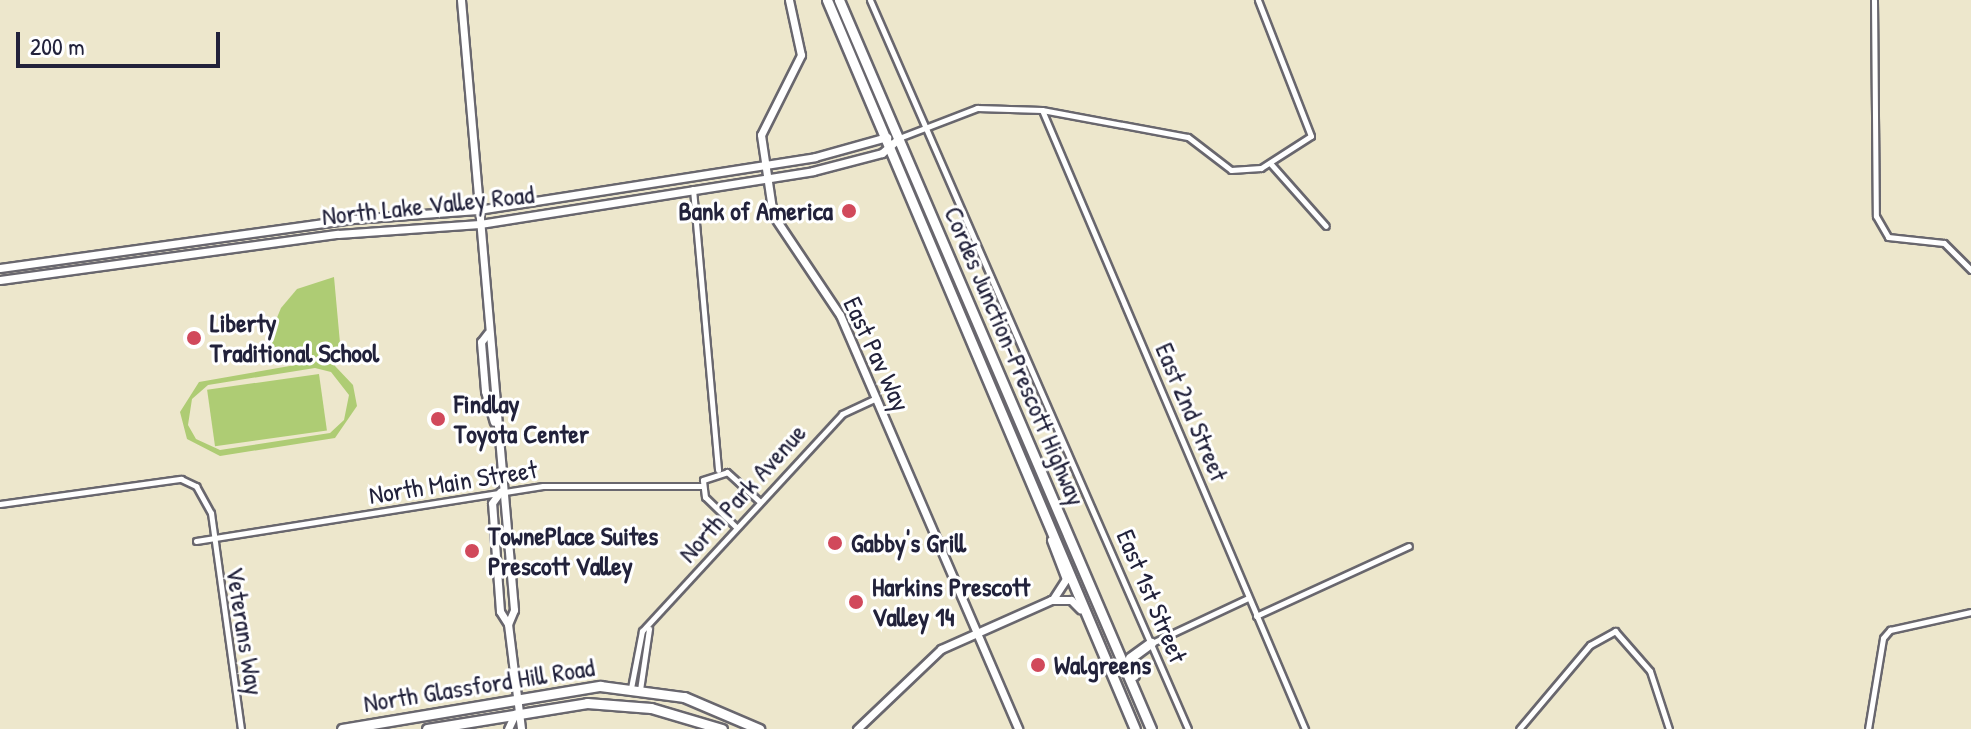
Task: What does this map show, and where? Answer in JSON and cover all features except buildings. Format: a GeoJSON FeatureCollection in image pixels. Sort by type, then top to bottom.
{"type":"FeatureCollection","features":[{"type":"Feature","properties":{"kind":"main road","name":"Cordes Junction–Prescott Highway"},"geometry":{"type":"LineString","coordinates":[[827,0],[1022,455],[1135,729]]}},
{"type":"Feature","properties":{"kind":"main road","name":"Cordes Junction–Prescott Highway"},"geometry":{"type":"LineString","coordinates":[[839,0],[1151,729]]}},
{"type":"Feature","properties":{"kind":"main road"},"geometry":{"type":"LineString","coordinates":[[1151,643],[1135,650],[1130,666],[1157,729]]}},
{"type":"Feature","properties":{"kind":"main road","name":"North Glassford Hill Road"},"geometry":{"type":"LineString","coordinates":[[342,729],[513,697],[636,689],[684,697],[759,729]]}},
{"type":"Feature","properties":{"kind":"main road","name":"North Glassford Hill Road"},"geometry":{"type":"LineString","coordinates":[[427,729],[515,714],[618,704],[722,729]]}},
{"type":"Feature","properties":{"kind":"street"},"geometry":{"type":"LineString","coordinates":[[461,0],[488,333],[481,342],[485,391],[494,422],[514,610],[508,624],[513,697],[521,729]]}},
{"type":"Feature","properties":{"kind":"street","name":"East Pav Way"},"geometry":{"type":"LineString","coordinates":[[789,0],[801,55],[764,122],[763,165],[781,233],[840,315],[1018,729]]}},
{"type":"Feature","properties":{"kind":"street","name":"East 1st Street"},"geometry":{"type":"LineString","coordinates":[[870,0],[928,126],[1188,729]]}},
{"type":"Feature","properties":{"kind":"street","name":"North Lake Valley Road"},"geometry":{"type":"LineString","coordinates":[[0,268],[353,219],[478,210],[763,165],[886,137],[899,138],[977,108],[1042,110],[1188,137],[1241,173],[1270,163],[1311,136],[1258,0]]}},
{"type":"Feature","properties":{"kind":"street"},"geometry":{"type":"LineString","coordinates":[[1874,0],[1876,216],[1888,237],[1944,243],[1971,270]]}},
{"type":"Feature","properties":{"kind":"street","name":"East 2nd Street"},"geometry":{"type":"LineString","coordinates":[[1042,110],[1305,729]]}},
{"type":"Feature","properties":{"kind":"street","name":"North Lake Valley Road"},"geometry":{"type":"LineString","coordinates":[[0,280],[338,234],[480,224],[853,163],[891,148],[899,138]]}},
{"type":"Feature","properties":{"kind":"street"},"geometry":{"type":"LineString","coordinates":[[1270,163],[1326,226]]}},
{"type":"Feature","properties":{"kind":"street"},"geometry":{"type":"LineString","coordinates":[[693,189],[718,470],[759,501]]}},
{"type":"Feature","properties":{"kind":"street","name":"North Park Avenue"},"geometry":{"type":"LineString","coordinates":[[636,689],[649,629],[759,501],[842,414],[876,398]]}},
{"type":"Feature","properties":{"kind":"street"},"geometry":{"type":"LineString","coordinates":[[1022,455],[1066,579],[1051,600]]}},
{"type":"Feature","properties":{"kind":"street"},"geometry":{"type":"LineString","coordinates":[[718,470],[701,486],[736,527]]}},
{"type":"Feature","properties":{"kind":"street"},"geometry":{"type":"LineString","coordinates":[[0,504],[181,479],[205,498],[214,538]]}},
{"type":"Feature","properties":{"kind":"street","name":"North Main Street"},"geometry":{"type":"LineString","coordinates":[[196,541],[500,492],[701,486]]}},
{"type":"Feature","properties":{"kind":"street"},"geometry":{"type":"LineString","coordinates":[[500,492],[492,503],[500,611],[508,624]]}},
{"type":"Feature","properties":{"kind":"street","name":"Veterans Way"},"geometry":{"type":"LineString","coordinates":[[214,538],[241,729]]}},
{"type":"Feature","properties":{"kind":"street"},"geometry":{"type":"LineString","coordinates":[[1256,616],[1409,546]]}},
{"type":"Feature","properties":{"kind":"street"},"geometry":{"type":"LineString","coordinates":[[1151,643],[1248,598]]}},
{"type":"Feature","properties":{"kind":"street"},"geometry":{"type":"LineString","coordinates":[[857,729],[918,664],[977,632],[1051,600],[1077,602],[1110,668]]}},
{"type":"Feature","properties":{"kind":"street"},"geometry":{"type":"LineString","coordinates":[[1868,729],[1883,638],[1971,612]]}},
{"type":"Feature","properties":{"kind":"street"},"geometry":{"type":"LineString","coordinates":[[1519,729],[1590,645],[1615,631],[1650,671],[1669,729]]}},
{"type":"Feature","properties":{"kind":"street"},"geometry":{"type":"LineString","coordinates":[[508,729],[515,714]]}},
{"type":"Feature","properties":{"kind":"green space"},"geometry":{"type":"Polygon","coordinates":[[[334,277],[341,354],[273,363],[271,332],[281,308],[297,289],[334,277]]]}},
{"type":"Feature","properties":{"kind":"green space"},"geometry":{"type":"Polygon","coordinates":[[[341,357],[335,366],[353,385],[357,406],[335,438],[220,456],[187,439],[180,412],[199,382],[341,357]],[[315,368],[208,385],[192,399],[188,425],[196,439],[220,450],[330,433],[344,420],[349,395],[331,372],[315,368]]]}},
{"type":"Feature","properties":{"kind":"green space"},"geometry":{"type":"Polygon","coordinates":[[[319,374],[327,430],[215,446],[207,390],[319,374]]]}},
{"type":"Feature","properties":{"kind":"place","name":"Bank of America"},"geometry":{"type":"Point","coordinates":[849,211]}},
{"type":"Feature","properties":{"kind":"place","name":"Liberty Traditional School"},"geometry":{"type":"Point","coordinates":[194,338]}},
{"type":"Feature","properties":{"kind":"place","name":"Findlay Toyota Center"},"geometry":{"type":"Point","coordinates":[438,419]}},
{"type":"Feature","properties":{"kind":"place","name":"Gabby's Grill"},"geometry":{"type":"Point","coordinates":[835,543]}},
{"type":"Feature","properties":{"kind":"place","name":"TownePlace Suites Prescott Valley"},"geometry":{"type":"Point","coordinates":[472,551]}},
{"type":"Feature","properties":{"kind":"place","name":"Harkins Prescott Valley 14"},"geometry":{"type":"Point","coordinates":[856,602]}},
{"type":"Feature","properties":{"kind":"place","name":"Walgreens"},"geometry":{"type":"Point","coordinates":[1038,665]}}]}
